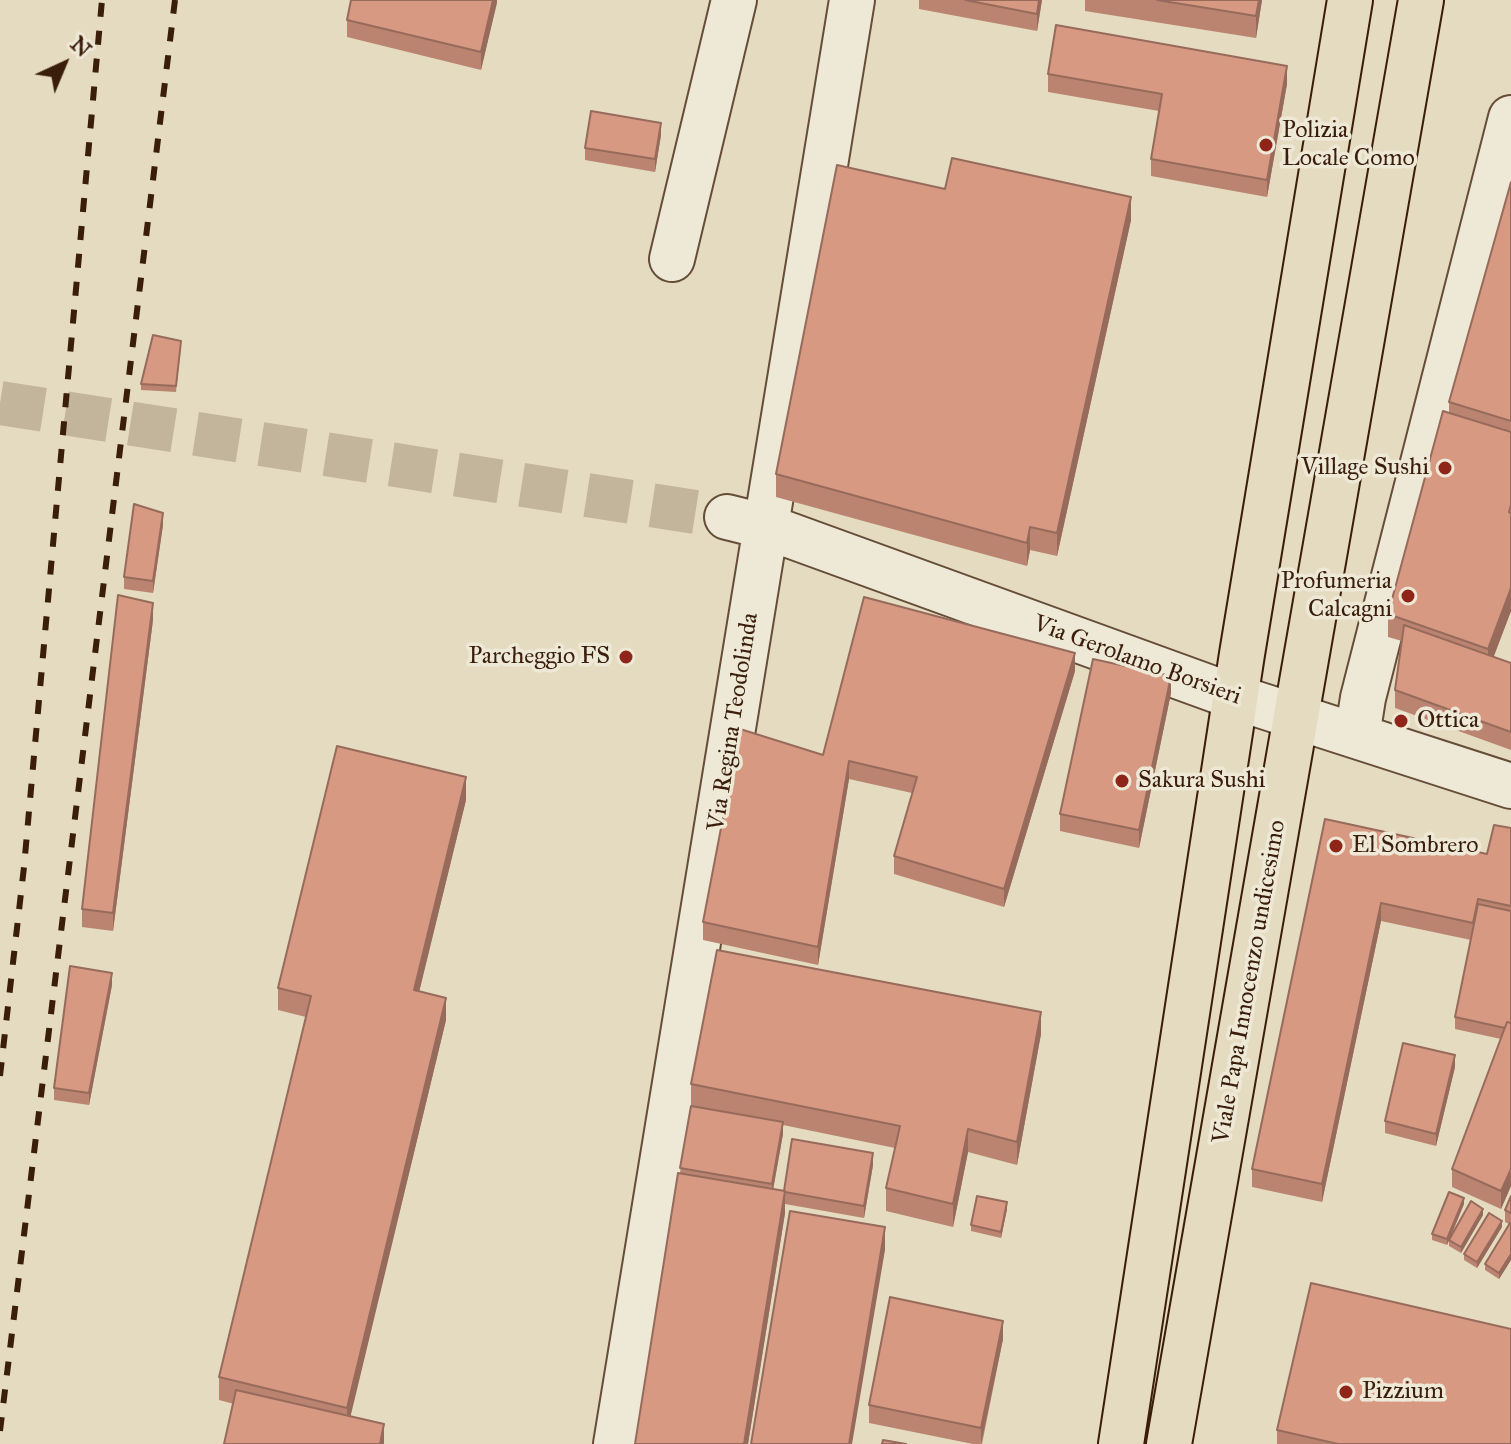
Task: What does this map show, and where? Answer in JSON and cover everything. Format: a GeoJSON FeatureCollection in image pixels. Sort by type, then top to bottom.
{"type":"FeatureCollection","features":[{"type":"Feature","properties":{"kind":"main road"},"geometry":{"type":"LineString","coordinates":[[1121,1444],[1235,697],[1350,0]]}},
{"type":"Feature","properties":{"kind":"main road","name":"Viale Papa Innocenzo undicesimo"},"geometry":{"type":"LineString","coordinates":[[1169,1444],[1421,0]]}},
{"type":"Feature","properties":{"kind":"street"},"geometry":{"type":"LineString","coordinates":[[672,259],[734,0]]}},
{"type":"Feature","properties":{"kind":"street","name":"Via Regina Teodolinda"},"geometry":{"type":"LineString","coordinates":[[616,1444],[747,522],[852,0]]}},
{"type":"Feature","properties":{"kind":"street"},"geometry":{"type":"LineString","coordinates":[[1357,736],[1363,698],[1511,118]]}},
{"type":"Feature","properties":{"kind":"street","name":"Via Gerolamo Borsieri"},"geometry":{"type":"LineString","coordinates":[[747,522],[1235,697],[1511,786]]}},
{"type":"Feature","properties":{"kind":"building"},"geometry":{"type":"Polygon","coordinates":[[[351,0],[493,0],[481,52],[347,20],[351,0]]]}},
{"type":"Feature","properties":{"kind":"building"},"geometry":{"type":"Polygon","coordinates":[[[965,0],[1039,0],[1037,14],[965,0]]]}},
{"type":"Feature","properties":{"kind":"building"},"geometry":{"type":"Polygon","coordinates":[[[1157,0],[1259,0],[1256,16],[1157,0]]]}},
{"type":"Feature","properties":{"kind":"building"},"geometry":{"type":"Polygon","coordinates":[[[1056,25],[1287,66],[1267,180],[1151,159],[1162,94],[1048,74],[1056,25]]]}},
{"type":"Feature","properties":{"kind":"building"},"geometry":{"type":"Polygon","coordinates":[[[591,111],[661,123],[655,159],[585,148],[591,111]]]}},
{"type":"Feature","properties":{"kind":"building"},"geometry":{"type":"Polygon","coordinates":[[[952,158],[1131,197],[1057,533],[1030,527],[1027,543],[776,474],[837,165],[945,189],[952,158]]]}},
{"type":"Feature","properties":{"kind":"building"},"geometry":{"type":"Polygon","coordinates":[[[1511,182],[1511,421],[1449,402],[1511,182]]]}},
{"type":"Feature","properties":{"kind":"building"},"geometry":{"type":"Polygon","coordinates":[[[153,335],[181,341],[176,386],[141,384],[153,335]]]}},
{"type":"Feature","properties":{"kind":"building"},"geometry":{"type":"Polygon","coordinates":[[[1443,411],[1511,432],[1511,588],[1488,649],[1388,614],[1443,411]]]}},
{"type":"Feature","properties":{"kind":"building"},"geometry":{"type":"Polygon","coordinates":[[[134,504],[163,513],[153,581],[124,577],[134,504]]]}},
{"type":"Feature","properties":{"kind":"building"},"geometry":{"type":"Polygon","coordinates":[[[118,595],[153,603],[113,913],[82,909],[118,595]]]}},
{"type":"Feature","properties":{"kind":"building"},"geometry":{"type":"Polygon","coordinates":[[[864,597],[1075,653],[1004,889],[894,856],[917,777],[849,761],[818,947],[703,922],[740,729],[823,755],[864,597]]]}},
{"type":"Feature","properties":{"kind":"building"},"geometry":{"type":"Polygon","coordinates":[[[1404,625],[1511,663],[1511,732],[1395,690],[1404,625]]]}},
{"type":"Feature","properties":{"kind":"building"},"geometry":{"type":"Polygon","coordinates":[[[1093,659],[1171,676],[1139,830],[1060,814],[1093,659]]]}},
{"type":"Feature","properties":{"kind":"building"},"geometry":{"type":"Polygon","coordinates":[[[337,746],[466,777],[414,990],[446,998],[347,1408],[219,1377],[311,996],[278,988],[337,746]]]}},
{"type":"Feature","properties":{"kind":"building"},"geometry":{"type":"Polygon","coordinates":[[[1325,819],[1487,854],[1494,825],[1511,828],[1511,906],[1478,899],[1473,923],[1381,903],[1322,1184],[1252,1169],[1325,819]]]}},
{"type":"Feature","properties":{"kind":"building"},"geometry":{"type":"Polygon","coordinates":[[[1478,904],[1511,911],[1511,1023],[1507,1022],[1505,1028],[1455,1017],[1478,904]]]}},
{"type":"Feature","properties":{"kind":"building"},"geometry":{"type":"Polygon","coordinates":[[[717,950],[1041,1012],[1017,1142],[968,1129],[953,1204],[886,1188],[900,1126],[691,1084],[717,950]]]}},
{"type":"Feature","properties":{"kind":"building"},"geometry":{"type":"Polygon","coordinates":[[[70,966],[112,973],[89,1093],[54,1088],[70,966]]]}},
{"type":"Feature","properties":{"kind":"building"},"geometry":{"type":"Polygon","coordinates":[[[1507,1022],[1511,1023],[1511,1169],[1501,1191],[1452,1169],[1507,1022]]]}},
{"type":"Feature","properties":{"kind":"building"},"geometry":{"type":"Polygon","coordinates":[[[1403,1043],[1455,1055],[1436,1134],[1385,1121],[1403,1043]]]}},
{"type":"Feature","properties":{"kind":"building"},"geometry":{"type":"Polygon","coordinates":[[[691,1106],[783,1122],[772,1184],[680,1168],[691,1106]]]}},
{"type":"Feature","properties":{"kind":"building"},"geometry":{"type":"Polygon","coordinates":[[[792,1139],[873,1153],[864,1206],[785,1192],[792,1139]]]}},
{"type":"Feature","properties":{"kind":"building"},"geometry":{"type":"Polygon","coordinates":[[[678,1173],[785,1191],[744,1444],[635,1444],[678,1173]]]}},
{"type":"Feature","properties":{"kind":"building"},"geometry":{"type":"Polygon","coordinates":[[[1449,1192],[1464,1198],[1447,1239],[1432,1234],[1449,1192]]]}},
{"type":"Feature","properties":{"kind":"building"},"geometry":{"type":"Polygon","coordinates":[[[977,1196],[1007,1202],[1001,1232],[971,1225],[977,1196]]]}},
{"type":"Feature","properties":{"kind":"building"},"geometry":{"type":"Polygon","coordinates":[[[1511,1196],[1511,1213],[1505,1210],[1511,1196]]]}},
{"type":"Feature","properties":{"kind":"building"},"geometry":{"type":"Polygon","coordinates":[[[1471,1201],[1483,1209],[1461,1247],[1449,1240],[1471,1201]]]}},
{"type":"Feature","properties":{"kind":"building"},"geometry":{"type":"Polygon","coordinates":[[[790,1211],[885,1227],[849,1444],[751,1444],[790,1211]]]}},
{"type":"Feature","properties":{"kind":"building"},"geometry":{"type":"Polygon","coordinates":[[[1489,1213],[1502,1221],[1477,1262],[1464,1254],[1489,1213]]]}},
{"type":"Feature","properties":{"kind":"building"},"geometry":{"type":"Polygon","coordinates":[[[1510,1223],[1511,1254],[1499,1273],[1485,1264],[1510,1223]]]}},
{"type":"Feature","properties":{"kind":"building"},"geometry":{"type":"Polygon","coordinates":[[[1311,1283],[1511,1329],[1511,1444],[1338,1444],[1277,1430],[1311,1283]]]}},
{"type":"Feature","properties":{"kind":"building"},"geometry":{"type":"Polygon","coordinates":[[[890,1297],[1003,1321],[981,1428],[869,1405],[890,1297]]]}},
{"type":"Feature","properties":{"kind":"building"},"geometry":{"type":"Polygon","coordinates":[[[236,1390],[384,1424],[380,1444],[224,1444],[236,1390]]]}},
{"type":"Feature","properties":{"kind":"building"},"geometry":{"type":"Polygon","coordinates":[[[883,1440],[906,1444],[882,1444],[883,1440]]]}},
{"type":"Feature","properties":{"kind":"tunnel"},"geometry":{"type":"LineString","coordinates":[[0,403],[727,517]]}},
{"type":"Feature","properties":{"kind":"railway"},"geometry":{"type":"LineString","coordinates":[[0,1076],[24,867],[102,0]]}},
{"type":"Feature","properties":{"kind":"railway"},"geometry":{"type":"LineString","coordinates":[[0,1431],[175,0]]}},
{"type":"Feature","properties":{"kind":"place","name":"Polizia Locale Como"},"geometry":{"type":"Point","coordinates":[1266,145]}},
{"type":"Feature","properties":{"kind":"place","name":"Village Sushi"},"geometry":{"type":"Point","coordinates":[1445,468]}},
{"type":"Feature","properties":{"kind":"place","name":"Profumeria Calcagni"},"geometry":{"type":"Point","coordinates":[1408,596]}},
{"type":"Feature","properties":{"kind":"place","name":"Parcheggio FS"},"geometry":{"type":"Point","coordinates":[626,657]}},
{"type":"Feature","properties":{"kind":"place","name":"Ottica"},"geometry":{"type":"Point","coordinates":[1401,721]}},
{"type":"Feature","properties":{"kind":"place","name":"Sakura Sushi"},"geometry":{"type":"Point","coordinates":[1122,781]}},
{"type":"Feature","properties":{"kind":"place","name":"El Sombrero"},"geometry":{"type":"Point","coordinates":[1336,846]}},
{"type":"Feature","properties":{"kind":"place","name":"Pizzium"},"geometry":{"type":"Point","coordinates":[1346,1392]}}]}
